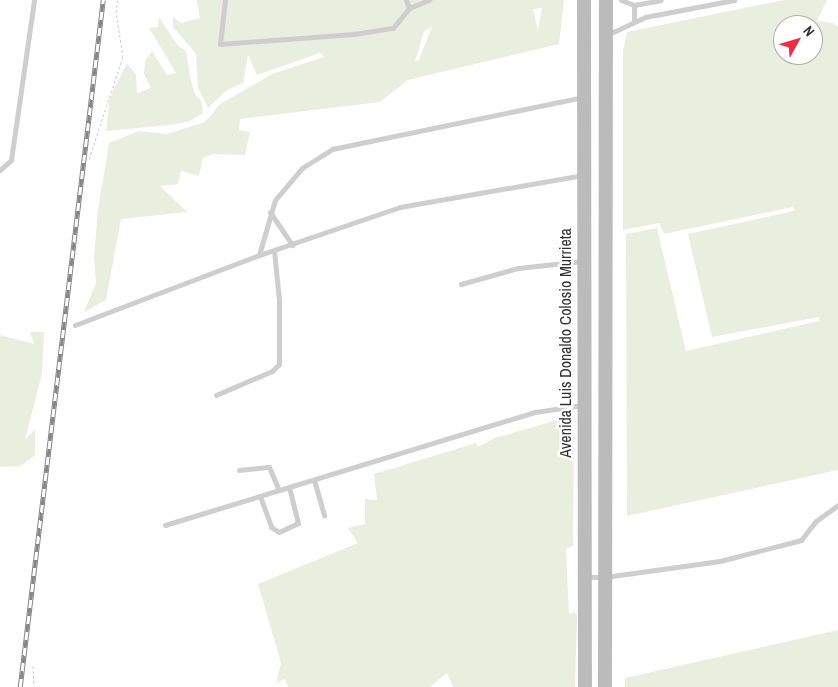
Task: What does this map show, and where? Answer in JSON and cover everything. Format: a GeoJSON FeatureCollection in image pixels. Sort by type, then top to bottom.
{"type":"FeatureCollection","features":[{"type":"Feature","properties":{"kind":"main road","name":"Avenida Luis Donaldo Colosio Murrieta"},"geometry":{"type":"LineString","coordinates":[[584,0],[582,405],[585,687]]}},
{"type":"Feature","properties":{"kind":"main road"},"geometry":{"type":"LineString","coordinates":[[605,687],[604,37],[606,0]]}},
{"type":"Feature","properties":{"kind":"main road"},"geometry":{"type":"LineString","coordinates":[[583,175],[604,175]]}},
{"type":"Feature","properties":{"kind":"lane"},"geometry":{"type":"LineString","coordinates":[[0,170],[11,160],[34,0]]}},
{"type":"Feature","properties":{"kind":"lane"},"geometry":{"type":"LineString","coordinates":[[225,0],[220,44],[354,34],[393,28],[409,8],[429,0]]}},
{"type":"Feature","properties":{"kind":"lane"},"geometry":{"type":"LineString","coordinates":[[406,0],[409,8]]}},
{"type":"Feature","properties":{"kind":"lane"},"geometry":{"type":"LineString","coordinates":[[621,0],[634,5],[661,0]]}},
{"type":"Feature","properties":{"kind":"lane"},"geometry":{"type":"LineString","coordinates":[[604,37],[634,20],[734,0]]}},
{"type":"Feature","properties":{"kind":"lane"},"geometry":{"type":"LineString","coordinates":[[634,5],[634,20]]}},
{"type":"Feature","properties":{"kind":"lane"},"geometry":{"type":"LineString","coordinates":[[260,255],[270,212],[289,181],[302,168],[332,149],[584,97]]}},
{"type":"Feature","properties":{"kind":"lane"},"geometry":{"type":"LineString","coordinates":[[75,325],[260,255],[400,207],[583,175]]}},
{"type":"Feature","properties":{"kind":"lane"},"geometry":{"type":"LineString","coordinates":[[270,212],[292,245]]}},
{"type":"Feature","properties":{"kind":"lane"},"geometry":{"type":"LineString","coordinates":[[216,395],[272,371],[279,364],[280,300],[274,251]]}},
{"type":"Feature","properties":{"kind":"lane"},"geometry":{"type":"LineString","coordinates":[[461,284],[518,268],[583,261]]}},
{"type":"Feature","properties":{"kind":"lane"},"geometry":{"type":"LineString","coordinates":[[165,525],[535,412],[582,405]]}},
{"type":"Feature","properties":{"kind":"lane"},"geometry":{"type":"LineString","coordinates":[[239,470],[269,467],[279,490]]}},
{"type":"Feature","properties":{"kind":"lane"},"geometry":{"type":"LineString","coordinates":[[314,480],[324,516]]}},
{"type":"Feature","properties":{"kind":"lane"},"geometry":{"type":"LineString","coordinates":[[260,496],[271,527],[279,532],[298,523],[289,487]]}},
{"type":"Feature","properties":{"kind":"lane"},"geometry":{"type":"LineString","coordinates":[[584,577],[605,577],[720,561],[801,540],[816,522],[838,505]]}},
{"type":"Feature","properties":{"kind":"path"},"geometry":{"type":"LineString","coordinates":[[89,158],[123,57],[116,12],[118,0]]}},
{"type":"Feature","properties":{"kind":"path"},"geometry":{"type":"LineString","coordinates":[[33,666],[34,687]]}},
{"type":"Feature","properties":{"kind":"green space"},"geometry":{"type":"Polygon","coordinates":[[[197,0],[564,0],[559,44],[408,80],[380,102],[240,119],[239,130],[250,132],[245,155],[213,154],[203,158],[199,176],[181,171],[178,184],[160,186],[187,212],[121,219],[106,300],[84,312],[96,283],[94,258],[98,209],[109,143],[139,131],[167,134],[205,122],[220,104],[272,74],[324,57],[320,53],[257,75],[248,55],[243,83],[227,90],[208,108],[198,88],[196,54],[173,27],[173,17],[181,23],[200,18],[197,0]],[[542,8],[533,9],[538,30],[542,8]],[[432,27],[424,31],[415,62],[419,60],[432,27]]]}},
{"type":"Feature","properties":{"kind":"green space"},"geometry":{"type":"Polygon","coordinates":[[[784,0],[827,0],[820,15],[773,15],[773,65],[823,65],[823,22],[833,23],[838,27],[838,470],[627,516],[626,234],[657,228],[686,351],[819,321],[819,317],[712,337],[688,234],[794,211],[793,207],[664,234],[659,223],[623,230],[623,51],[627,32],[784,0]]]}},
{"type":"Feature","properties":{"kind":"green space"},"geometry":{"type":"Polygon","coordinates":[[[159,17],[178,46],[186,51],[191,81],[195,94],[201,100],[203,113],[190,121],[170,125],[106,131],[110,97],[127,63],[136,75],[137,93],[151,88],[144,74],[145,61],[152,51],[167,75],[176,73],[149,28],[158,27],[159,17]]]}},
{"type":"Feature","properties":{"kind":"green space"},"geometry":{"type":"Polygon","coordinates":[[[30,332],[44,332],[42,374],[25,440],[35,429],[35,455],[21,466],[0,467],[0,335],[34,344],[30,332]]]}},
{"type":"Feature","properties":{"kind":"green space"},"geometry":{"type":"Polygon","coordinates":[[[561,419],[574,426],[573,546],[566,549],[569,614],[574,612],[577,615],[575,687],[453,687],[447,673],[430,687],[288,687],[285,679],[276,683],[281,663],[258,584],[358,543],[348,528],[365,524],[365,499],[377,500],[374,474],[476,443],[478,447],[495,438],[561,419]]]}},
{"type":"Feature","properties":{"kind":"green space"},"geometry":{"type":"Polygon","coordinates":[[[838,630],[838,687],[625,687],[625,678],[838,630]]]}},
{"type":"Feature","properties":{"kind":"railway"},"geometry":{"type":"LineString","coordinates":[[20,687],[103,0]]}}]}
